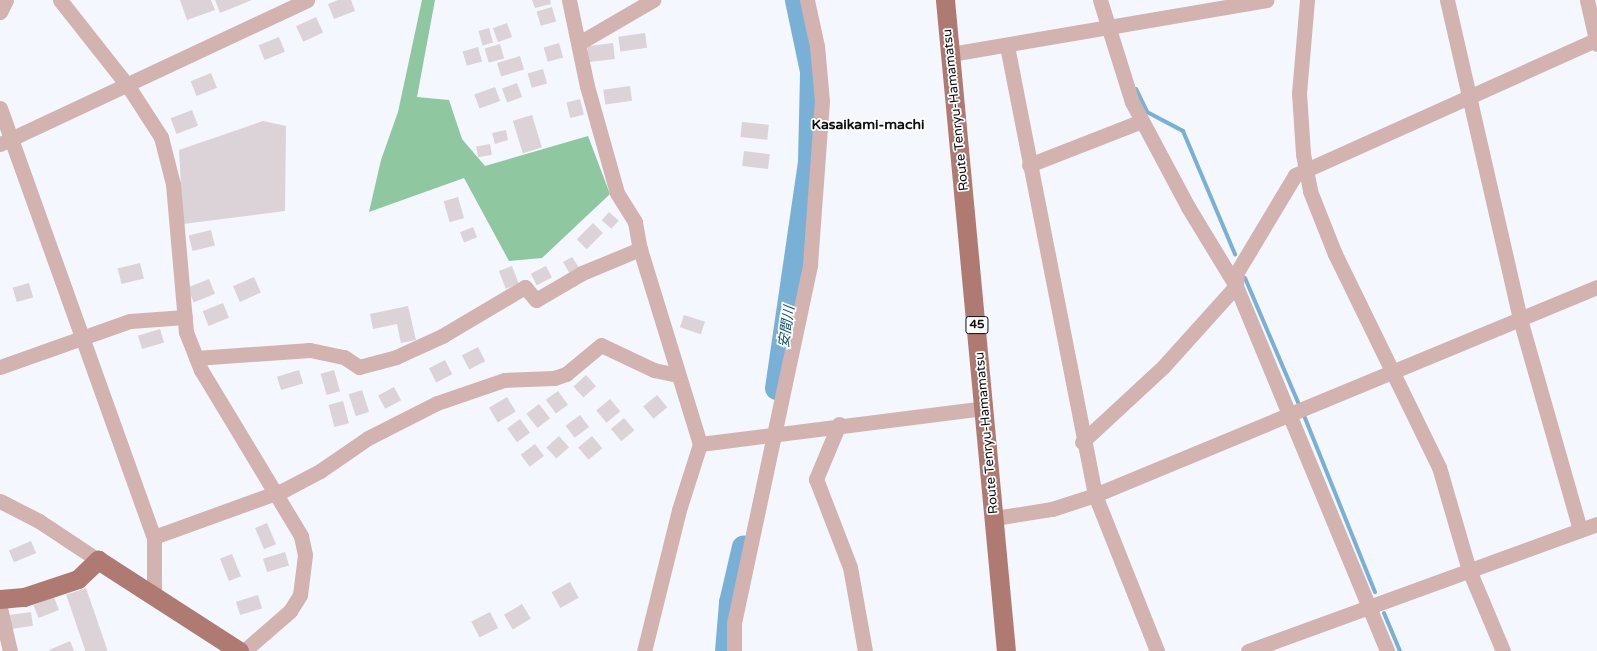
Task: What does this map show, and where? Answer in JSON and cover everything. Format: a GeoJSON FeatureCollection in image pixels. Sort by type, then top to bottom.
{"type":"FeatureCollection","features":[{"type":"Feature","properties":{"kind":"main road","name":"Route Tenryu-Hamamatsu"},"geometry":{"type":"LineString","coordinates":[[945,0],[995,518],[1006,651]]}},
{"type":"Feature","properties":{"kind":"main road"},"geometry":{"type":"LineString","coordinates":[[0,599],[24,597],[78,580],[98,560],[154,598],[239,651]]}},
{"type":"Feature","properties":{"kind":"street"},"geometry":{"type":"LineString","coordinates":[[0,12],[6,0]]}},
{"type":"Feature","properties":{"kind":"street"},"geometry":{"type":"LineString","coordinates":[[6,141],[128,86],[307,0]]}},
{"type":"Feature","properties":{"kind":"street"},"geometry":{"type":"LineString","coordinates":[[569,0],[617,193],[635,222],[640,249],[677,375],[700,444],[679,510],[644,651]]}},
{"type":"Feature","properties":{"kind":"street"},"geometry":{"type":"LineString","coordinates":[[579,42],[653,0]]}},
{"type":"Feature","properties":{"kind":"street"},"geometry":{"type":"LineString","coordinates":[[734,651],[734,623],[769,433],[810,264],[822,101],[817,46],[807,0]]}},
{"type":"Feature","properties":{"kind":"street"},"geometry":{"type":"LineString","coordinates":[[1100,0],[1132,102],[1236,286],[1297,411],[1368,606],[1387,651]]}},
{"type":"Feature","properties":{"kind":"street"},"geometry":{"type":"LineString","coordinates":[[951,54],[1108,29],[1266,0]]}},
{"type":"Feature","properties":{"kind":"street"},"geometry":{"type":"LineString","coordinates":[[1307,0],[1298,93],[1307,169],[1322,225],[1439,467],[1469,570],[1503,651]]}},
{"type":"Feature","properties":{"kind":"street"},"geometry":{"type":"LineString","coordinates":[[1447,0],[1520,319],[1580,530]]}},
{"type":"Feature","properties":{"kind":"street"},"geometry":{"type":"LineString","coordinates":[[1082,442],[1163,367],[1236,286],[1237,272],[1295,175],[1597,41],[1587,0]]}},
{"type":"Feature","properties":{"kind":"street"},"geometry":{"type":"LineString","coordinates":[[62,1],[151,117],[167,156],[173,184],[185,317],[196,358],[301,536],[305,575],[300,595],[290,611],[244,651]]}},
{"type":"Feature","properties":{"kind":"street"},"geometry":{"type":"LineString","coordinates":[[1006,46],[1082,442],[1095,495],[1157,651]]}},
{"type":"Feature","properties":{"kind":"street"},"geometry":{"type":"LineString","coordinates":[[0,108],[6,141],[83,338],[154,537],[154,598]]}},
{"type":"Feature","properties":{"kind":"street"},"geometry":{"type":"LineString","coordinates":[[1029,165],[1142,122]]}},
{"type":"Feature","properties":{"kind":"street"},"geometry":{"type":"LineString","coordinates":[[196,358],[310,350],[344,357],[359,367],[396,357],[442,336],[525,287],[536,300],[582,273],[640,249]]}},
{"type":"Feature","properties":{"kind":"street"},"geometry":{"type":"LineString","coordinates":[[995,518],[1052,509],[1095,495],[1597,287]]}},
{"type":"Feature","properties":{"kind":"street"},"geometry":{"type":"LineString","coordinates":[[0,367],[130,321],[185,317]]}},
{"type":"Feature","properties":{"kind":"street"},"geometry":{"type":"LineString","coordinates":[[154,537],[274,491],[320,471],[368,438],[428,407],[504,380],[554,378],[566,374],[601,345],[654,370],[677,375]]}},
{"type":"Feature","properties":{"kind":"street"},"geometry":{"type":"LineString","coordinates":[[700,444],[839,424],[984,408]]}},
{"type":"Feature","properties":{"kind":"street"},"geometry":{"type":"LineString","coordinates":[[839,424],[816,479],[850,567],[865,651]]}},
{"type":"Feature","properties":{"kind":"street"},"geometry":{"type":"LineString","coordinates":[[0,501],[39,521],[98,560]]}},
{"type":"Feature","properties":{"kind":"street"},"geometry":{"type":"LineString","coordinates":[[1248,651],[1368,606],[1597,524]]}},
{"type":"Feature","properties":{"kind":"street"},"geometry":{"type":"LineString","coordinates":[[0,608],[10,651]]}},
{"type":"Feature","properties":{"kind":"green space"},"geometry":{"type":"Polygon","coordinates":[[[422,0],[435,0],[417,97],[449,100],[462,139],[485,166],[588,136],[610,194],[542,258],[509,261],[464,178],[369,212],[381,160],[398,112],[422,0]]]}},
{"type":"Feature","properties":{"kind":"building"},"geometry":{"type":"Polygon","coordinates":[[[180,0],[211,0],[215,10],[187,20],[180,0]]]}},
{"type":"Feature","properties":{"kind":"building"},"geometry":{"type":"Polygon","coordinates":[[[215,0],[252,0],[220,13],[215,0]]]}},
{"type":"Feature","properties":{"kind":"building"},"geometry":{"type":"Polygon","coordinates":[[[338,0],[351,0],[355,11],[334,19],[328,4],[338,0]]]}},
{"type":"Feature","properties":{"kind":"building"},"geometry":{"type":"Polygon","coordinates":[[[532,0],[550,0],[551,4],[535,8],[532,0]]]}},
{"type":"Feature","properties":{"kind":"building"},"geometry":{"type":"Polygon","coordinates":[[[552,7],[556,21],[541,26],[537,11],[552,7]]]}},
{"type":"Feature","properties":{"kind":"building"},"geometry":{"type":"Polygon","coordinates":[[[316,17],[323,32],[303,42],[296,26],[316,17]]]}},
{"type":"Feature","properties":{"kind":"building"},"geometry":{"type":"Polygon","coordinates":[[[507,23],[512,37],[498,42],[493,28],[507,23]]]}},
{"type":"Feature","properties":{"kind":"building"},"geometry":{"type":"Polygon","coordinates":[[[489,28],[493,42],[483,45],[478,31],[489,28]]]}},
{"type":"Feature","properties":{"kind":"building"},"geometry":{"type":"Polygon","coordinates":[[[645,33],[647,48],[620,52],[618,37],[645,33]]]}},
{"type":"Feature","properties":{"kind":"building"},"geometry":{"type":"Polygon","coordinates":[[[279,37],[285,52],[265,60],[259,45],[279,37]]]}},
{"type":"Feature","properties":{"kind":"building"},"geometry":{"type":"Polygon","coordinates":[[[559,43],[563,57],[548,62],[544,47],[559,43]]]}},
{"type":"Feature","properties":{"kind":"building"},"geometry":{"type":"Polygon","coordinates":[[[613,43],[615,59],[589,62],[587,46],[613,43]]]}},
{"type":"Feature","properties":{"kind":"building"},"geometry":{"type":"Polygon","coordinates":[[[500,44],[504,58],[489,63],[485,48],[500,44]]]}},
{"type":"Feature","properties":{"kind":"building"},"geometry":{"type":"Polygon","coordinates":[[[478,47],[482,61],[467,66],[463,51],[478,47]]]}},
{"type":"Feature","properties":{"kind":"building"},"geometry":{"type":"Polygon","coordinates":[[[520,56],[524,69],[501,76],[497,63],[520,56]]]}},
{"type":"Feature","properties":{"kind":"building"},"geometry":{"type":"Polygon","coordinates":[[[543,69],[547,83],[532,88],[528,73],[543,69]]]}},
{"type":"Feature","properties":{"kind":"building"},"geometry":{"type":"Polygon","coordinates":[[[211,73],[217,88],[197,96],[191,81],[211,73]]]}},
{"type":"Feature","properties":{"kind":"building"},"geometry":{"type":"Polygon","coordinates":[[[517,83],[522,97],[507,103],[502,88],[517,83]]]}},
{"type":"Feature","properties":{"kind":"building"},"geometry":{"type":"Polygon","coordinates":[[[630,86],[632,101],[605,105],[603,90],[630,86]]]}},
{"type":"Feature","properties":{"kind":"building"},"geometry":{"type":"Polygon","coordinates":[[[495,87],[500,101],[479,109],[474,95],[495,87]]]}},
{"type":"Feature","properties":{"kind":"building"},"geometry":{"type":"Polygon","coordinates":[[[580,99],[584,115],[570,118],[566,102],[580,99]]]}},
{"type":"Feature","properties":{"kind":"building"},"geometry":{"type":"Polygon","coordinates":[[[192,110],[198,126],[177,134],[171,118],[192,110]]]}},
{"type":"Feature","properties":{"kind":"building"},"geometry":{"type":"Polygon","coordinates":[[[532,115],[542,148],[523,153],[513,121],[532,115]]]}},
{"type":"Feature","properties":{"kind":"building"},"geometry":{"type":"Polygon","coordinates":[[[263,121],[286,126],[285,211],[183,224],[179,150],[263,121]]]}},
{"type":"Feature","properties":{"kind":"building"},"geometry":{"type":"Polygon","coordinates":[[[742,122],[769,125],[767,140],[740,137],[742,122]]]}},
{"type":"Feature","properties":{"kind":"building"},"geometry":{"type":"Polygon","coordinates":[[[506,130],[508,140],[495,144],[492,133],[506,130]]]}},
{"type":"Feature","properties":{"kind":"building"},"geometry":{"type":"Polygon","coordinates":[[[490,144],[492,155],[478,157],[476,146],[490,144]]]}},
{"type":"Feature","properties":{"kind":"building"},"geometry":{"type":"Polygon","coordinates":[[[744,151],[770,154],[768,169],[742,166],[744,151]]]}},
{"type":"Feature","properties":{"kind":"building"},"geometry":{"type":"Polygon","coordinates":[[[458,197],[464,218],[450,222],[444,201],[458,197]]]}},
{"type":"Feature","properties":{"kind":"building"},"geometry":{"type":"Polygon","coordinates":[[[609,212],[619,221],[611,229],[602,220],[609,212]]]}},
{"type":"Feature","properties":{"kind":"building"},"geometry":{"type":"Polygon","coordinates":[[[593,223],[603,233],[587,249],[577,239],[593,223]]]}},
{"type":"Feature","properties":{"kind":"building"},"geometry":{"type":"Polygon","coordinates":[[[473,227],[477,237],[464,242],[460,232],[473,227]]]}},
{"type":"Feature","properties":{"kind":"building"},"geometry":{"type":"Polygon","coordinates":[[[211,230],[215,246],[193,251],[189,236],[211,230]]]}},
{"type":"Feature","properties":{"kind":"building"},"geometry":{"type":"Polygon","coordinates":[[[572,257],[580,269],[570,274],[563,262],[572,257]]]}},
{"type":"Feature","properties":{"kind":"building"},"geometry":{"type":"Polygon","coordinates":[[[140,263],[144,279],[122,284],[118,269],[140,263]]]}},
{"type":"Feature","properties":{"kind":"building"},"geometry":{"type":"Polygon","coordinates":[[[512,266],[519,284],[506,289],[499,271],[512,266]]]}},
{"type":"Feature","properties":{"kind":"building"},"geometry":{"type":"Polygon","coordinates":[[[546,266],[552,278],[537,285],[531,274],[546,266]]]}},
{"type":"Feature","properties":{"kind":"building"},"geometry":{"type":"Polygon","coordinates":[[[254,277],[261,293],[240,302],[233,286],[254,277]]]}},
{"type":"Feature","properties":{"kind":"building"},"geometry":{"type":"Polygon","coordinates":[[[209,279],[215,294],[194,302],[188,288],[209,279]]]}},
{"type":"Feature","properties":{"kind":"building"},"geometry":{"type":"Polygon","coordinates":[[[29,283],[33,297],[17,302],[13,288],[29,283]]]}},
{"type":"Feature","properties":{"kind":"building"},"geometry":{"type":"Polygon","coordinates":[[[223,303],[229,318],[209,326],[203,311],[223,303]]]}},
{"type":"Feature","properties":{"kind":"building"},"geometry":{"type":"Polygon","coordinates":[[[408,306],[416,340],[401,343],[397,324],[373,329],[370,314],[408,306]]]}},
{"type":"Feature","properties":{"kind":"building"},"geometry":{"type":"Polygon","coordinates":[[[684,315],[705,322],[701,334],[680,327],[684,315]]]}},
{"type":"Feature","properties":{"kind":"building"},"geometry":{"type":"Polygon","coordinates":[[[160,329],[164,342],[142,349],[138,336],[160,329]]]}},
{"type":"Feature","properties":{"kind":"building"},"geometry":{"type":"Polygon","coordinates":[[[478,347],[485,361],[469,369],[462,355],[478,347]]]}},
{"type":"Feature","properties":{"kind":"building"},"geometry":{"type":"Polygon","coordinates":[[[445,360],[452,374],[436,382],[429,368],[445,360]]]}},
{"type":"Feature","properties":{"kind":"building"},"geometry":{"type":"Polygon","coordinates":[[[299,370],[303,383],[281,390],[277,377],[299,370]]]}},
{"type":"Feature","properties":{"kind":"building"},"geometry":{"type":"Polygon","coordinates":[[[334,370],[340,391],[327,395],[321,374],[334,370]]]}},
{"type":"Feature","properties":{"kind":"building"},"geometry":{"type":"Polygon","coordinates":[[[586,375],[596,386],[583,398],[573,386],[586,375]]]}},
{"type":"Feature","properties":{"kind":"building"},"geometry":{"type":"Polygon","coordinates":[[[394,387],[401,400],[385,409],[378,395],[394,387]]]}},
{"type":"Feature","properties":{"kind":"building"},"geometry":{"type":"Polygon","coordinates":[[[362,390],[369,412],[356,416],[349,394],[362,390]]]}},
{"type":"Feature","properties":{"kind":"building"},"geometry":{"type":"Polygon","coordinates":[[[558,391],[568,405],[556,414],[546,400],[558,391]]]}},
{"type":"Feature","properties":{"kind":"building"},"geometry":{"type":"Polygon","coordinates":[[[657,395],[667,407],[653,419],[643,407],[657,395]]]}},
{"type":"Feature","properties":{"kind":"building"},"geometry":{"type":"Polygon","coordinates":[[[507,397],[516,412],[498,422],[489,408],[507,397]]]}},
{"type":"Feature","properties":{"kind":"building"},"geometry":{"type":"Polygon","coordinates":[[[610,399],[620,411],[606,423],[596,411],[610,399]]]}},
{"type":"Feature","properties":{"kind":"building"},"geometry":{"type":"Polygon","coordinates":[[[343,401],[349,423],[334,427],[329,405],[343,401]]]}},
{"type":"Feature","properties":{"kind":"building"},"geometry":{"type":"Polygon","coordinates":[[[539,404],[550,418],[537,428],[526,414],[539,404]]]}},
{"type":"Feature","properties":{"kind":"building"},"geometry":{"type":"Polygon","coordinates":[[[580,415],[589,427],[575,438],[566,426],[580,415]]]}},
{"type":"Feature","properties":{"kind":"building"},"geometry":{"type":"Polygon","coordinates":[[[624,418],[634,430],[621,441],[611,429],[624,418]]]}},
{"type":"Feature","properties":{"kind":"building"},"geometry":{"type":"Polygon","coordinates":[[[520,419],[530,433],[517,442],[507,428],[520,419]]]}},
{"type":"Feature","properties":{"kind":"building"},"geometry":{"type":"Polygon","coordinates":[[[559,436],[569,447],[556,459],[546,447],[559,436]]]}},
{"type":"Feature","properties":{"kind":"building"},"geometry":{"type":"Polygon","coordinates":[[[592,436],[602,448],[588,460],[578,448],[592,436]]]}},
{"type":"Feature","properties":{"kind":"building"},"geometry":{"type":"Polygon","coordinates":[[[535,444],[544,456],[530,467],[521,455],[535,444]]]}},
{"type":"Feature","properties":{"kind":"building"},"geometry":{"type":"Polygon","coordinates":[[[267,523],[276,544],[264,549],[255,528],[267,523]]]}},
{"type":"Feature","properties":{"kind":"building"},"geometry":{"type":"Polygon","coordinates":[[[31,541],[36,553],[14,562],[9,550],[31,541]]]}},
{"type":"Feature","properties":{"kind":"building"},"geometry":{"type":"Polygon","coordinates":[[[285,552],[289,565],[267,572],[263,559],[285,552]]]}},
{"type":"Feature","properties":{"kind":"building"},"geometry":{"type":"Polygon","coordinates":[[[232,554],[241,576],[229,581],[220,559],[232,554]]]}},
{"type":"Feature","properties":{"kind":"building"},"geometry":{"type":"Polygon","coordinates":[[[570,582],[579,598],[560,608],[552,592],[570,582]]]}},
{"type":"Feature","properties":{"kind":"building"},"geometry":{"type":"Polygon","coordinates":[[[86,588],[108,651],[85,651],[66,595],[86,588]]]}},
{"type":"Feature","properties":{"kind":"building"},"geometry":{"type":"Polygon","coordinates":[[[258,595],[262,608],[240,615],[236,602],[258,595]]]}},
{"type":"Feature","properties":{"kind":"building"},"geometry":{"type":"Polygon","coordinates":[[[54,597],[59,610],[38,618],[33,605],[54,597]]]}},
{"type":"Feature","properties":{"kind":"building"},"geometry":{"type":"Polygon","coordinates":[[[522,604],[531,619],[513,629],[504,615],[522,604]]]}},
{"type":"Feature","properties":{"kind":"building"},"geometry":{"type":"Polygon","coordinates":[[[31,612],[33,626],[11,629],[9,615],[31,612]]]}},
{"type":"Feature","properties":{"kind":"building"},"geometry":{"type":"Polygon","coordinates":[[[490,612],[498,628],[479,638],[471,622],[490,612]]]}},
{"type":"Feature","properties":{"kind":"building"},"geometry":{"type":"Polygon","coordinates":[[[70,641],[74,651],[49,650],[70,641]]]}},
{"type":"Feature","properties":{"kind":"waterway","name":"安間川"},"geometry":{"type":"LineString","coordinates":[[776,388],[809,162],[811,71],[796,0]]}},
{"type":"Feature","properties":{"kind":"waterway"},"geometry":{"type":"LineString","coordinates":[[1136,89],[1147,112],[1183,131],[1235,254]]}},
{"type":"Feature","properties":{"kind":"waterway"},"geometry":{"type":"LineString","coordinates":[[1245,278],[1300,407]]}},
{"type":"Feature","properties":{"kind":"waterway"},"geometry":{"type":"LineString","coordinates":[[1303,413],[1375,592]]}},
{"type":"Feature","properties":{"kind":"waterway","name":"安間川"},"geometry":{"type":"LineString","coordinates":[[726,651],[730,602],[743,546]]}},
{"type":"Feature","properties":{"kind":"waterway"},"geometry":{"type":"LineString","coordinates":[[1384,613],[1400,651]]}},
{"type":"Feature","properties":{"kind":"district","name":"Kasaikami-machi"},"geometry":{"type":"Point","coordinates":[868,125]}}]}
